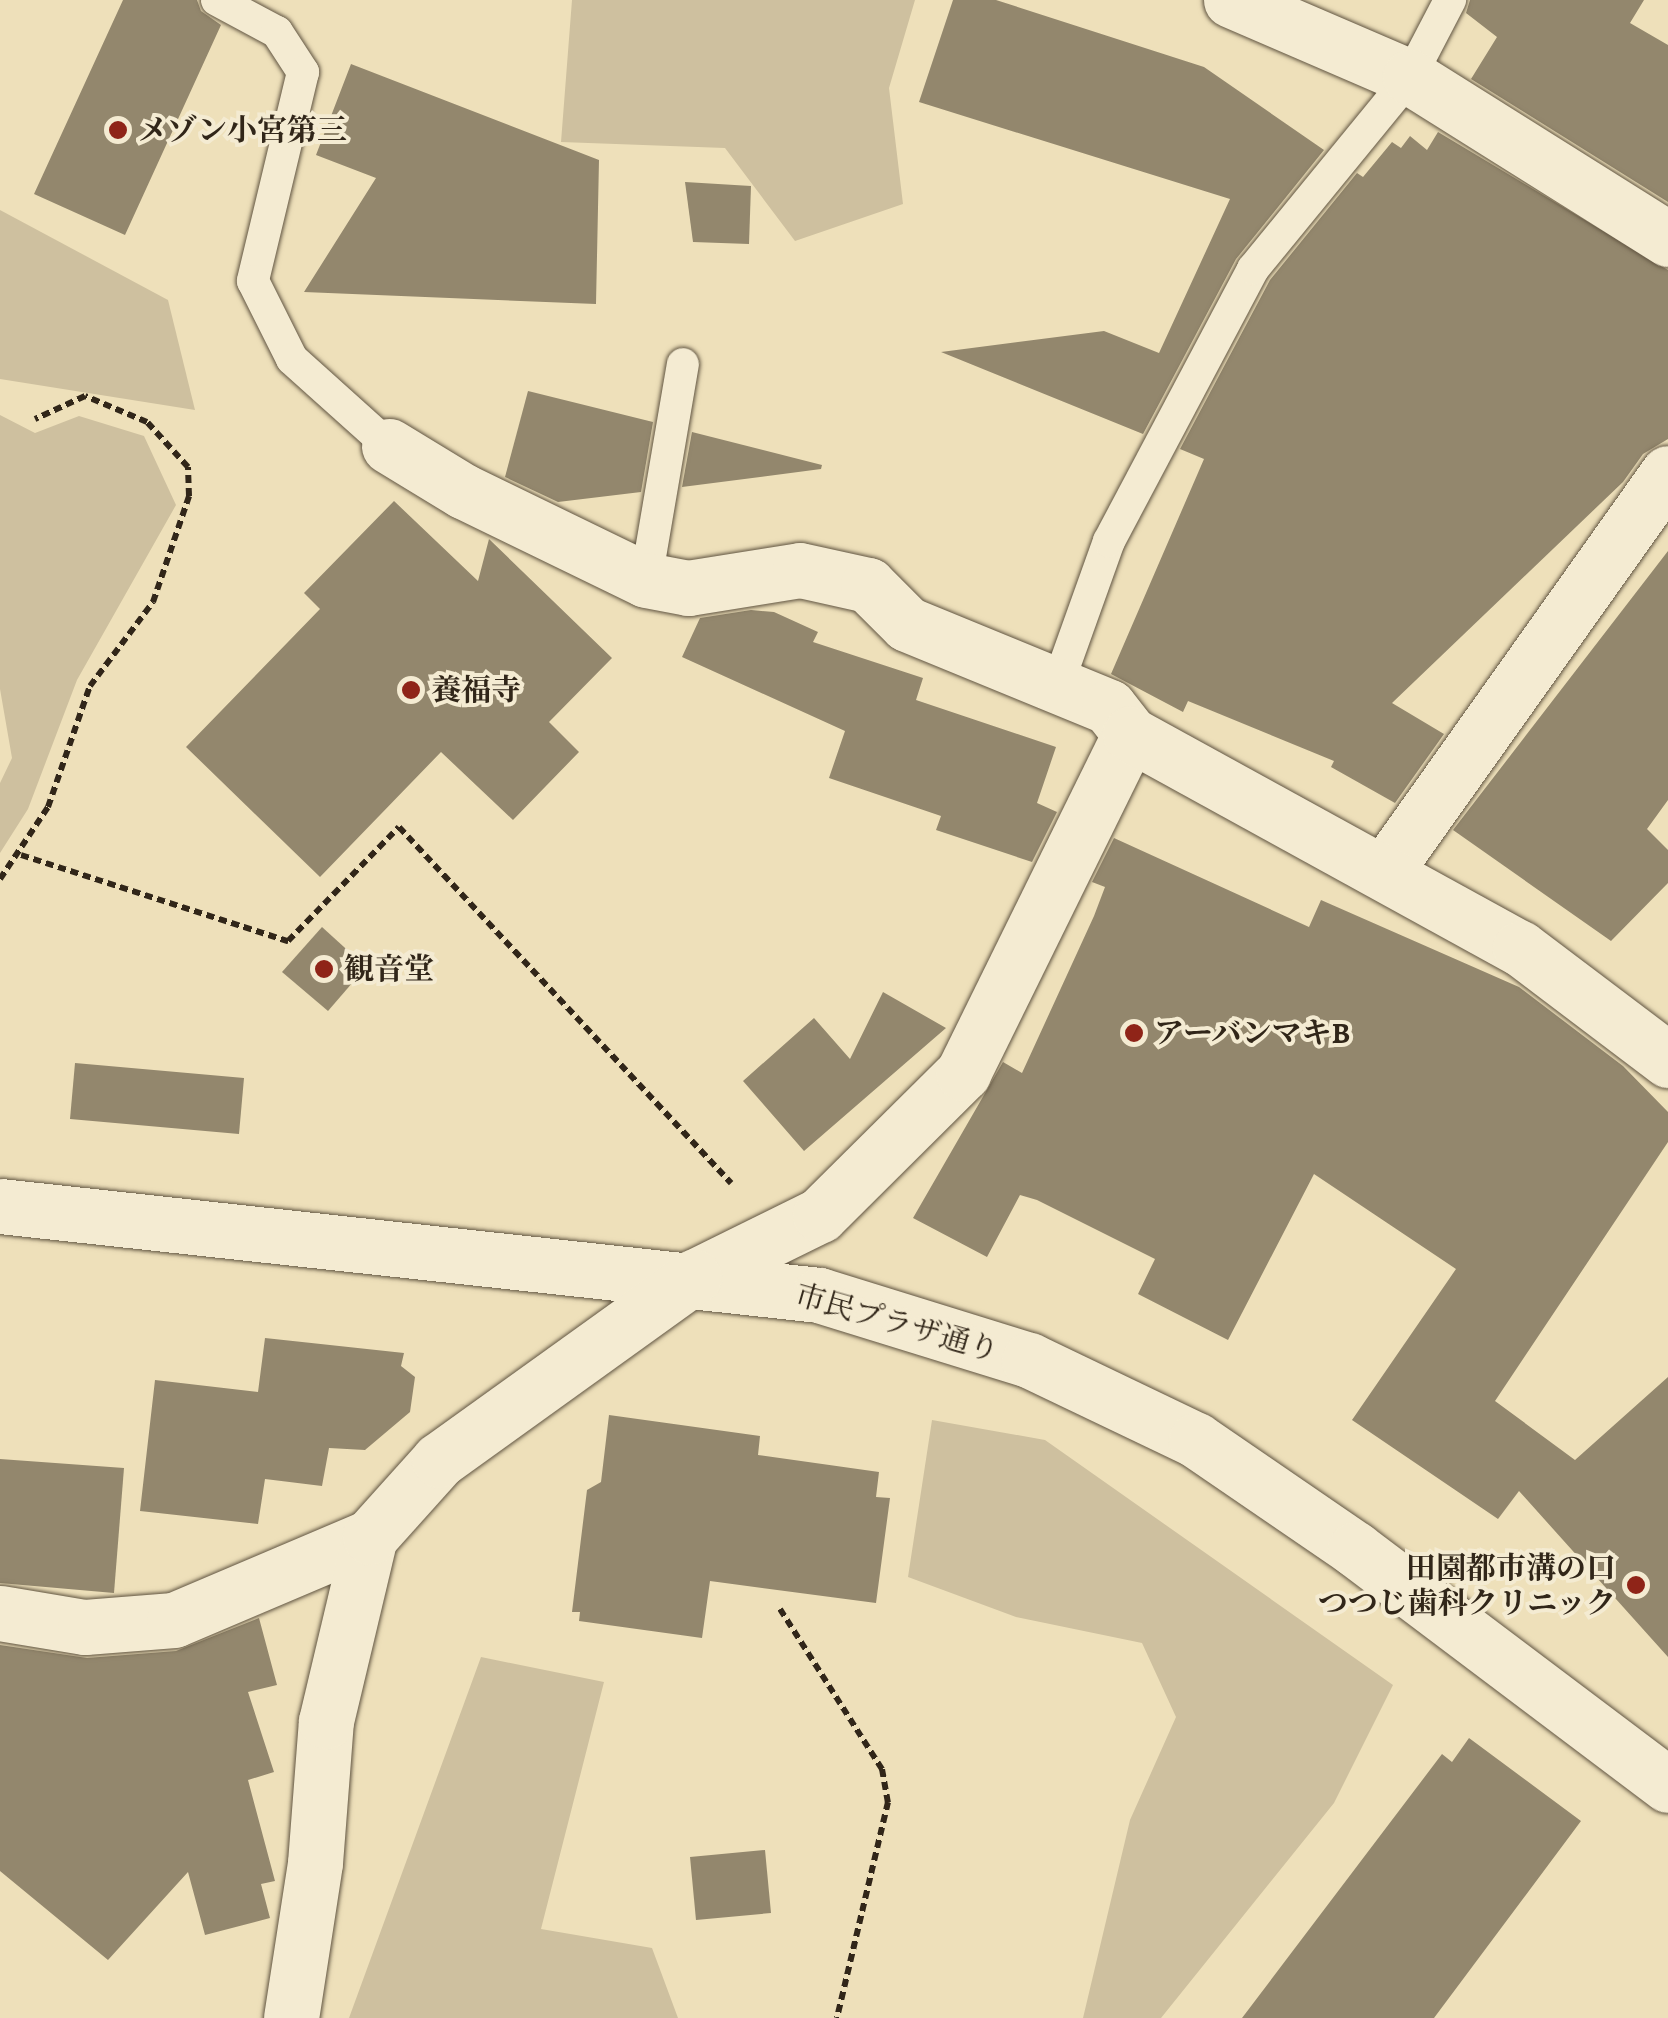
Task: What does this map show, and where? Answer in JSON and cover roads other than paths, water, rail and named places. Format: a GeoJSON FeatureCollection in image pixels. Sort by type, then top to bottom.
{"type":"FeatureCollection","features":[{"type":"Feature","properties":{"kind":"street"},"geometry":{"type":"LineString","coordinates":[[1232,0],[1410,78],[1668,239]]}},
{"type":"Feature","properties":{"kind":"street"},"geometry":{"type":"LineString","coordinates":[[388,446],[463,491],[646,580],[688,588],[800,570],[868,585],[906,624],[1056,689],[1109,707],[1130,734],[1520,948],[1668,1060]]}},
{"type":"Feature","properties":{"kind":"street"},"geometry":{"type":"LineString","coordinates":[[1385,871],[1668,473]]}},
{"type":"Feature","properties":{"kind":"street"},"geometry":{"type":"LineString","coordinates":[[0,1613],[85,1627],[174,1620],[370,1537],[440,1460],[694,1277],[820,1215],[964,1073],[1130,734]]}},
{"type":"Feature","properties":{"kind":"street","name":"市民プラザ通り"},"geometry":{"type":"LineString","coordinates":[[0,1206],[694,1277],[820,1295],[1028,1360],[1196,1440],[1355,1549],[1668,1785]]}},
{"type":"Feature","properties":{"kind":"street"},"geometry":{"type":"LineString","coordinates":[[291,2018],[315,1863],[326,1722],[370,1537]]}},
{"type":"Feature","properties":{"kind":"lane"},"geometry":{"type":"LineString","coordinates":[[217,0],[277,32],[304,72],[254,281],[292,359],[388,446]]}},
{"type":"Feature","properties":{"kind":"lane"},"geometry":{"type":"LineString","coordinates":[[1056,689],[1109,541],[1252,269],[1410,78],[1450,0]]}},
{"type":"Feature","properties":{"kind":"lane"},"geometry":{"type":"LineString","coordinates":[[646,580],[684,364]]}},
{"type":"Feature","properties":{"kind":"place","name":"メゾン小宮第三"},"geometry":{"type":"Point","coordinates":[118,130]}},
{"type":"Feature","properties":{"kind":"place","name":"養福寺"},"geometry":{"type":"Point","coordinates":[411,690]}},
{"type":"Feature","properties":{"kind":"place","name":"観音堂"},"geometry":{"type":"Point","coordinates":[324,969]}},
{"type":"Feature","properties":{"kind":"place","name":"アーバンマキB"},"geometry":{"type":"Point","coordinates":[1134,1033]}},
{"type":"Feature","properties":{"kind":"place","name":"田園都市溝の口 つつじ歯科クリニック"},"geometry":{"type":"Point","coordinates":[1636,1585]}}]}
